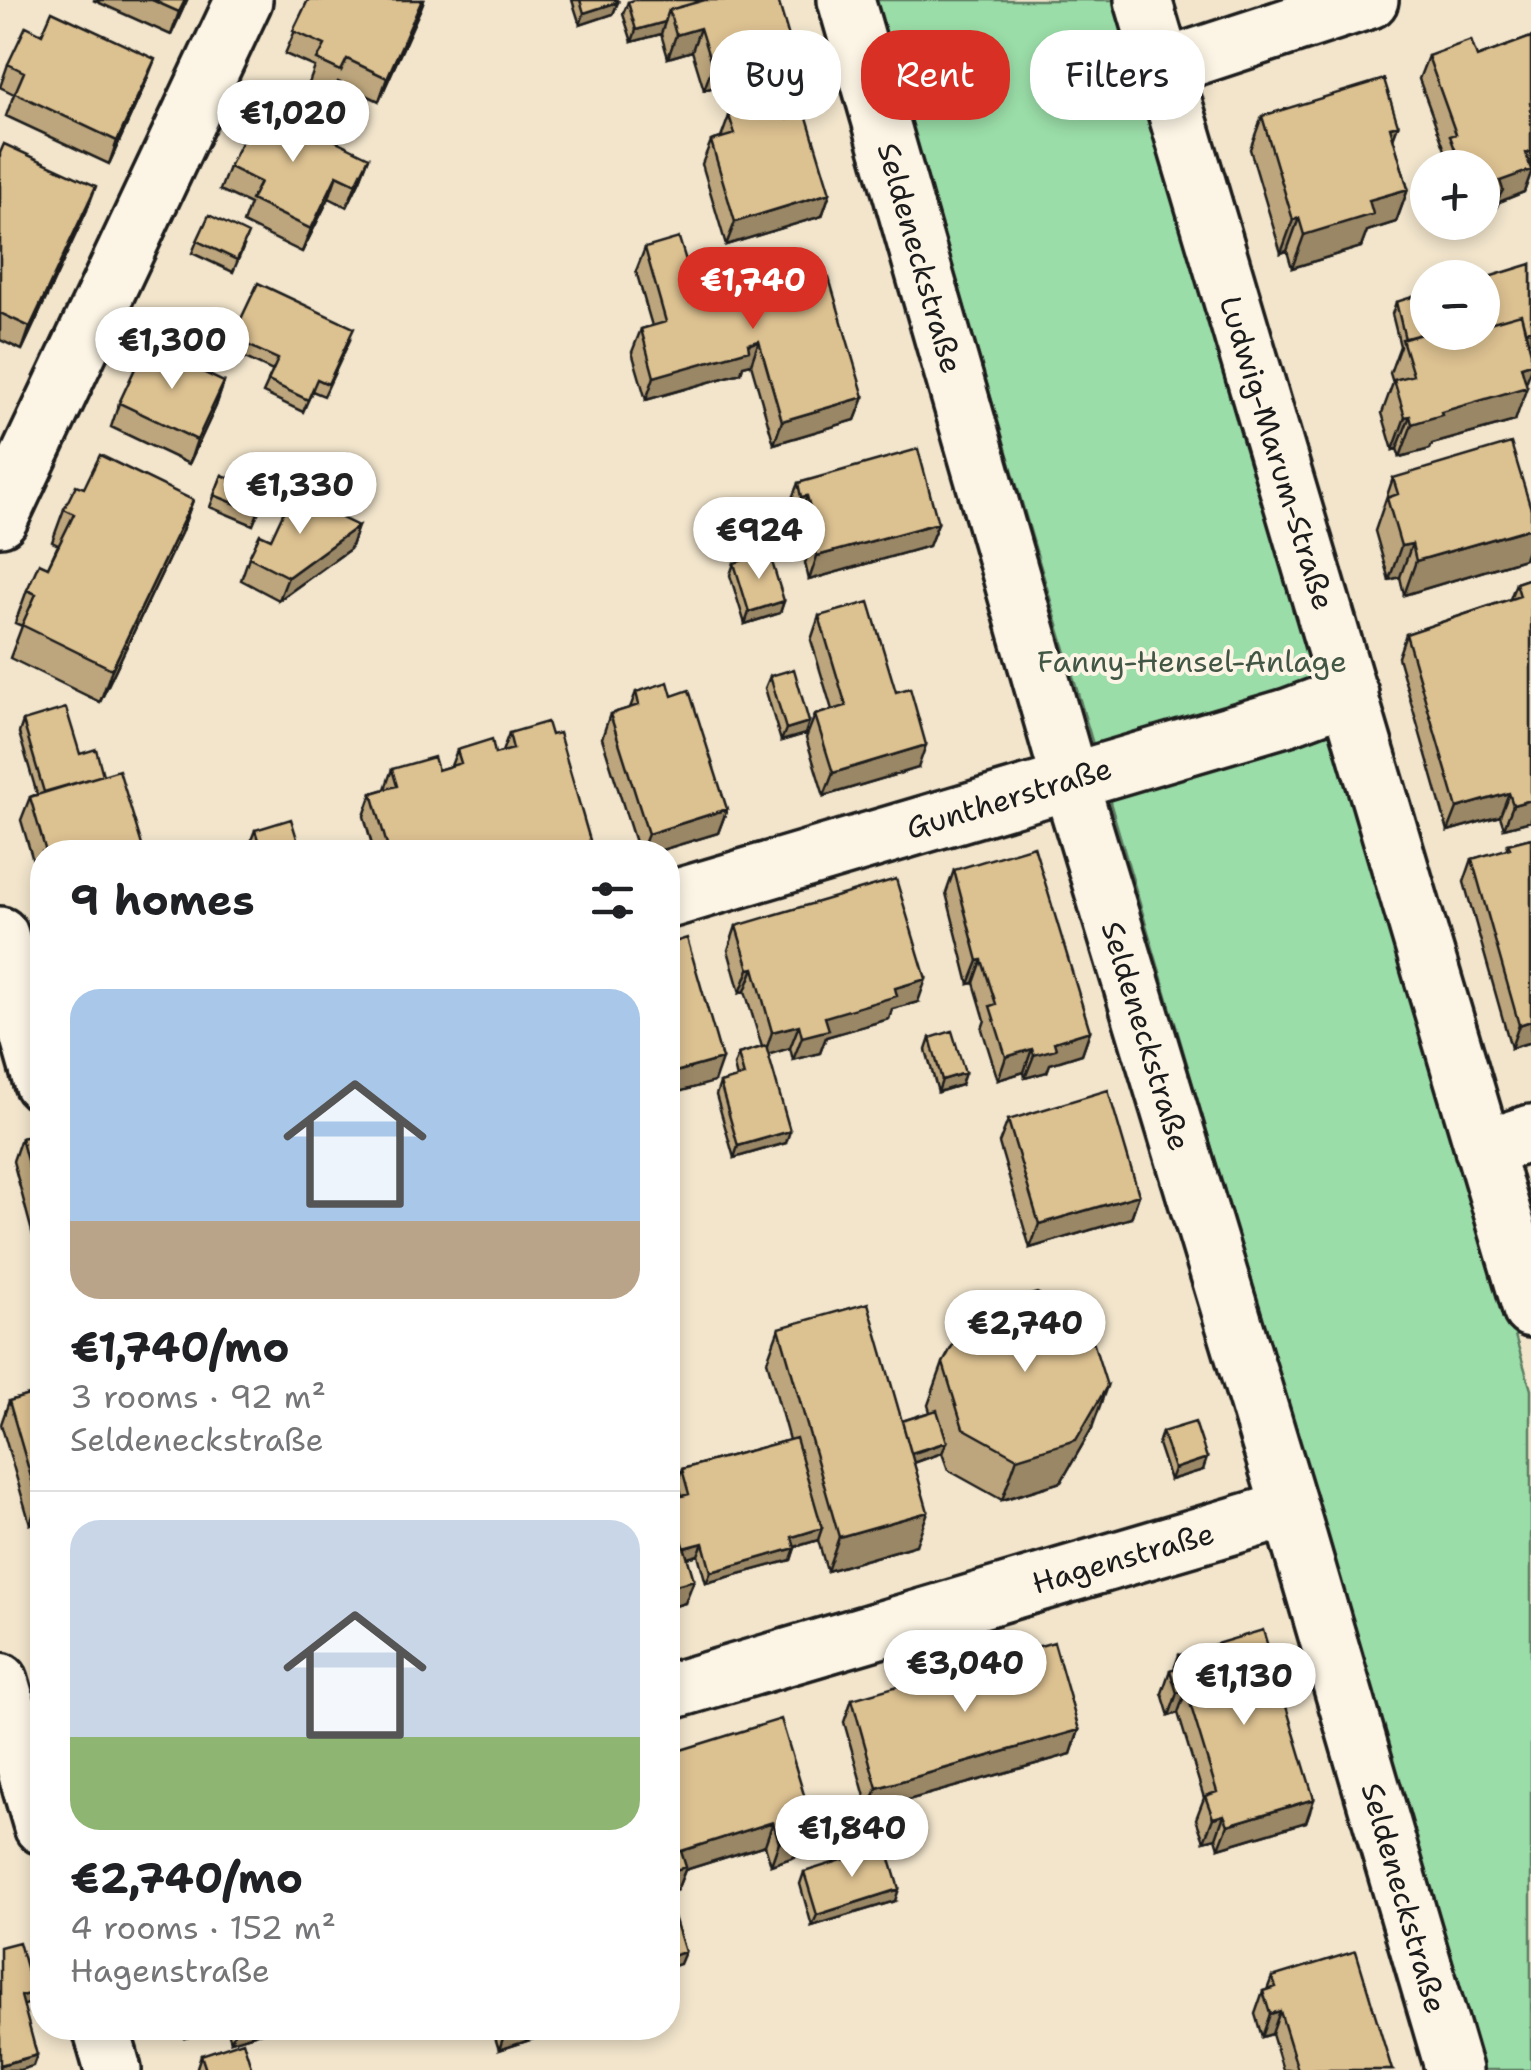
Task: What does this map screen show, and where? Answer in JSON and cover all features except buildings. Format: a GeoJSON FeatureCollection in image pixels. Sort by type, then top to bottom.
{"type":"FeatureCollection","features":[{"type":"Feature","properties":{"kind":"street"},"geometry":{"type":"LineString","coordinates":[[0,518],[244,0]]}},
{"type":"Feature","properties":{"kind":"street","name":"Seldeneckstraße"},"geometry":{"type":"LineString","coordinates":[[846,0],[1070,781],[1454,2070]]}},
{"type":"Feature","properties":{"kind":"street","name":"Ludwig-Marum-Straße"},"geometry":{"type":"LineString","coordinates":[[1143,0],[1151,30]]}},
{"type":"Feature","properties":{"kind":"street"},"geometry":{"type":"LineString","coordinates":[[1205,54],[1370,0]]}},
{"type":"Feature","properties":{"kind":"street","name":"Ludwig-Marum-Straße"},"geometry":{"type":"LineString","coordinates":[[1178,120],[1350,694],[1507,1141],[1531,1310]]}},
{"type":"Feature","properties":{"kind":"street","name":"Guntherstraße"},"geometry":{"type":"LineString","coordinates":[[680,896],[1288,717],[1350,694]]}},
{"type":"Feature","properties":{"kind":"street"},"geometry":{"type":"LineString","coordinates":[[0,935],[30,1041]]}},
{"type":"Feature","properties":{"kind":"street"},"geometry":{"type":"LineString","coordinates":[[0,1097],[30,1087]]}},
{"type":"Feature","properties":{"kind":"street","name":"Hagenstraße"},"geometry":{"type":"LineString","coordinates":[[680,1688],[1290,1509]]}},
{"type":"Feature","properties":{"kind":"street"},"geometry":{"type":"LineString","coordinates":[[0,1681],[30,1785]]}},
{"type":"Feature","properties":{"kind":"street"},"geometry":{"type":"LineString","coordinates":[[104,2040],[113,2070]]}},
{"type":"Feature","properties":{"kind":"green space","name":"Fanny-Hensel-Anlage"},"geometry":{"type":"Polygon","coordinates":[[[874,0],[1123,0],[1132,30],[1030,30],[1030,120],[1158,120],[1531,1390],[1531,2070],[1483,2070],[909,120],[1010,120],[1010,30],[883,30],[874,0]]]}}]}
